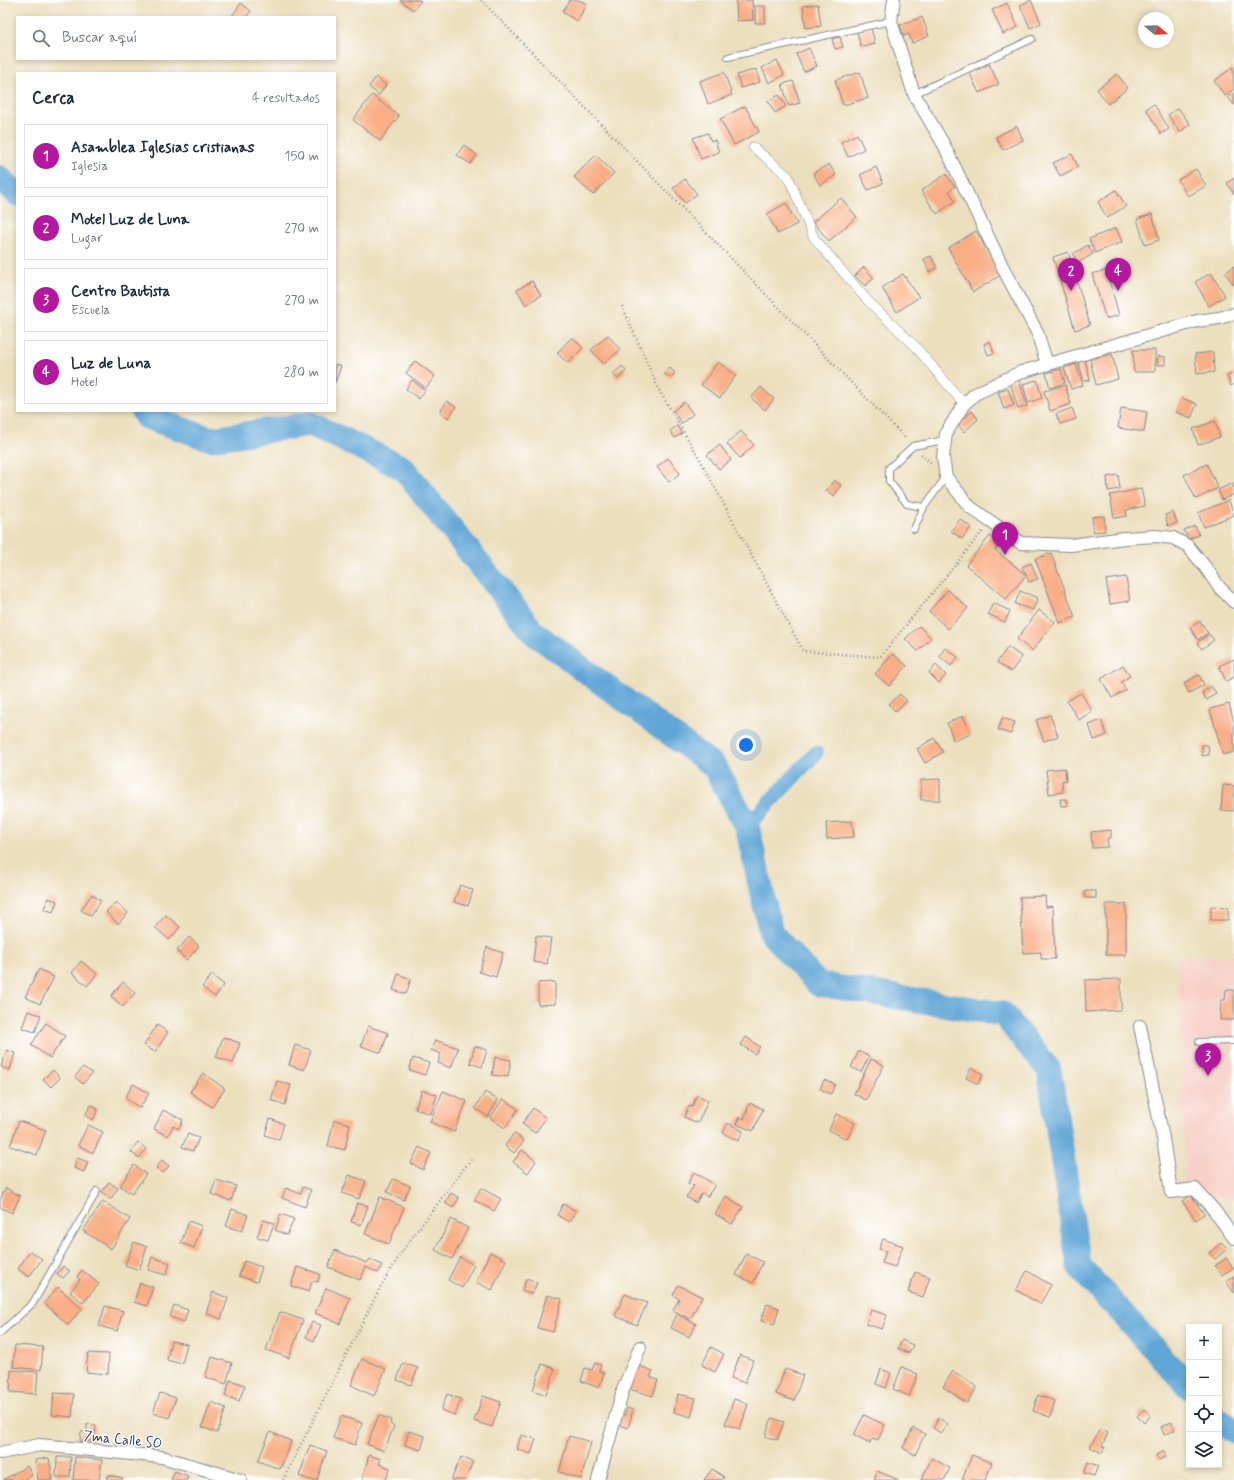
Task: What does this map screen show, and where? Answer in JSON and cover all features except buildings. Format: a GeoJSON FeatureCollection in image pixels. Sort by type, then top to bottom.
{"type":"FeatureCollection","features":[{"type":"Feature","properties":{"kind":"street"},"geometry":{"type":"LineString","coordinates":[[894,0],[891,21],[914,94],[944,145],[1037,332],[1047,364]]}},
{"type":"Feature","properties":{"kind":"street"},"geometry":{"type":"LineString","coordinates":[[753,148],[788,176],[814,238],[867,300],[914,345],[964,404]]}},
{"type":"Feature","properties":{"kind":"street"},"geometry":{"type":"LineString","coordinates":[[1234,314],[1197,321],[1021,372],[976,394],[964,404],[946,433],[943,457],[946,477],[970,507],[1021,544],[1071,545],[1125,538],[1155,536],[1173,538],[1188,546],[1219,587],[1234,602]]}},
{"type":"Feature","properties":{"kind":"street"},"geometry":{"type":"LineString","coordinates":[[1140,1026],[1163,1138],[1171,1192],[1195,1188],[1214,1210],[1234,1238]]}},
{"type":"Feature","properties":{"kind":"street"},"geometry":{"type":"LineString","coordinates":[[598,1480],[623,1390],[640,1347]]}},
{"type":"Feature","properties":{"kind":"street","name":"7ma Calle SO"},"geometry":{"type":"LineString","coordinates":[[0,1453],[40,1445],[162,1457],[241,1480]]}},
{"type":"Feature","properties":{"kind":"lane"},"geometry":{"type":"LineString","coordinates":[[728,57],[891,21]]}},
{"type":"Feature","properties":{"kind":"lane"},"geometry":{"type":"LineString","coordinates":[[914,94],[1032,39]]}},
{"type":"Feature","properties":{"kind":"lane"},"geometry":{"type":"LineString","coordinates":[[924,507],[907,504],[889,481],[889,468],[913,446],[945,440]]}},
{"type":"Feature","properties":{"kind":"lane"},"geometry":{"type":"LineString","coordinates":[[914,530],[924,507],[946,477]]}},
{"type":"Feature","properties":{"kind":"lane"},"geometry":{"type":"LineString","coordinates":[[1199,1042],[1234,1041]]}},
{"type":"Feature","properties":{"kind":"lane"},"geometry":{"type":"LineString","coordinates":[[0,1333],[34,1303],[97,1191]]}},
{"type":"Feature","properties":{"kind":"path"},"geometry":{"type":"LineString","coordinates":[[481,0],[913,446],[946,477]]}},
{"type":"Feature","properties":{"kind":"path"},"geometry":{"type":"LineString","coordinates":[[622,306],[660,390],[698,456],[803,651],[880,657],[990,522]]}},
{"type":"Feature","properties":{"kind":"path"},"geometry":{"type":"LineString","coordinates":[[282,1480],[382,1284],[405,1247],[472,1158]]}},
{"type":"Feature","properties":{"kind":"shaded area"},"geometry":{"type":"Polygon","coordinates":[[[1177,956],[1234,956],[1234,1198],[1186,1195],[1177,956]]]}},
{"type":"Feature","properties":{"kind":"waterway"},"geometry":{"type":"LineString","coordinates":[[0,178],[16,193]]}},
{"type":"Feature","properties":{"kind":"waterway"},"geometry":{"type":"LineString","coordinates":[[144,412],[146,417],[211,439],[311,424],[403,468],[534,633],[714,766],[747,826],[771,933],[818,984],[1003,1014],[1049,1070],[1079,1266],[1186,1384]]}},
{"type":"Feature","properties":{"kind":"waterway"},"geometry":{"type":"LineString","coordinates":[[747,826],[816,753]]}},
{"type":"Feature","properties":{"kind":"waterway"},"geometry":{"type":"LineString","coordinates":[[1222,1422],[1234,1432]]}},
{"type":"Feature","properties":{"kind":"place","name":"Motel Luz de Luna"},"geometry":{"type":"Point","coordinates":[1071,291]}},
{"type":"Feature","properties":{"kind":"place","name":"Luz de Luna"},"geometry":{"type":"Point","coordinates":[1118,291]}},
{"type":"Feature","properties":{"kind":"place","name":"Asamblea Iglesias cristianas"},"geometry":{"type":"Point","coordinates":[1005,555]}},
{"type":"Feature","properties":{"kind":"place","name":"Centro Bautista"},"geometry":{"type":"Point","coordinates":[1208,1076]}}]}
